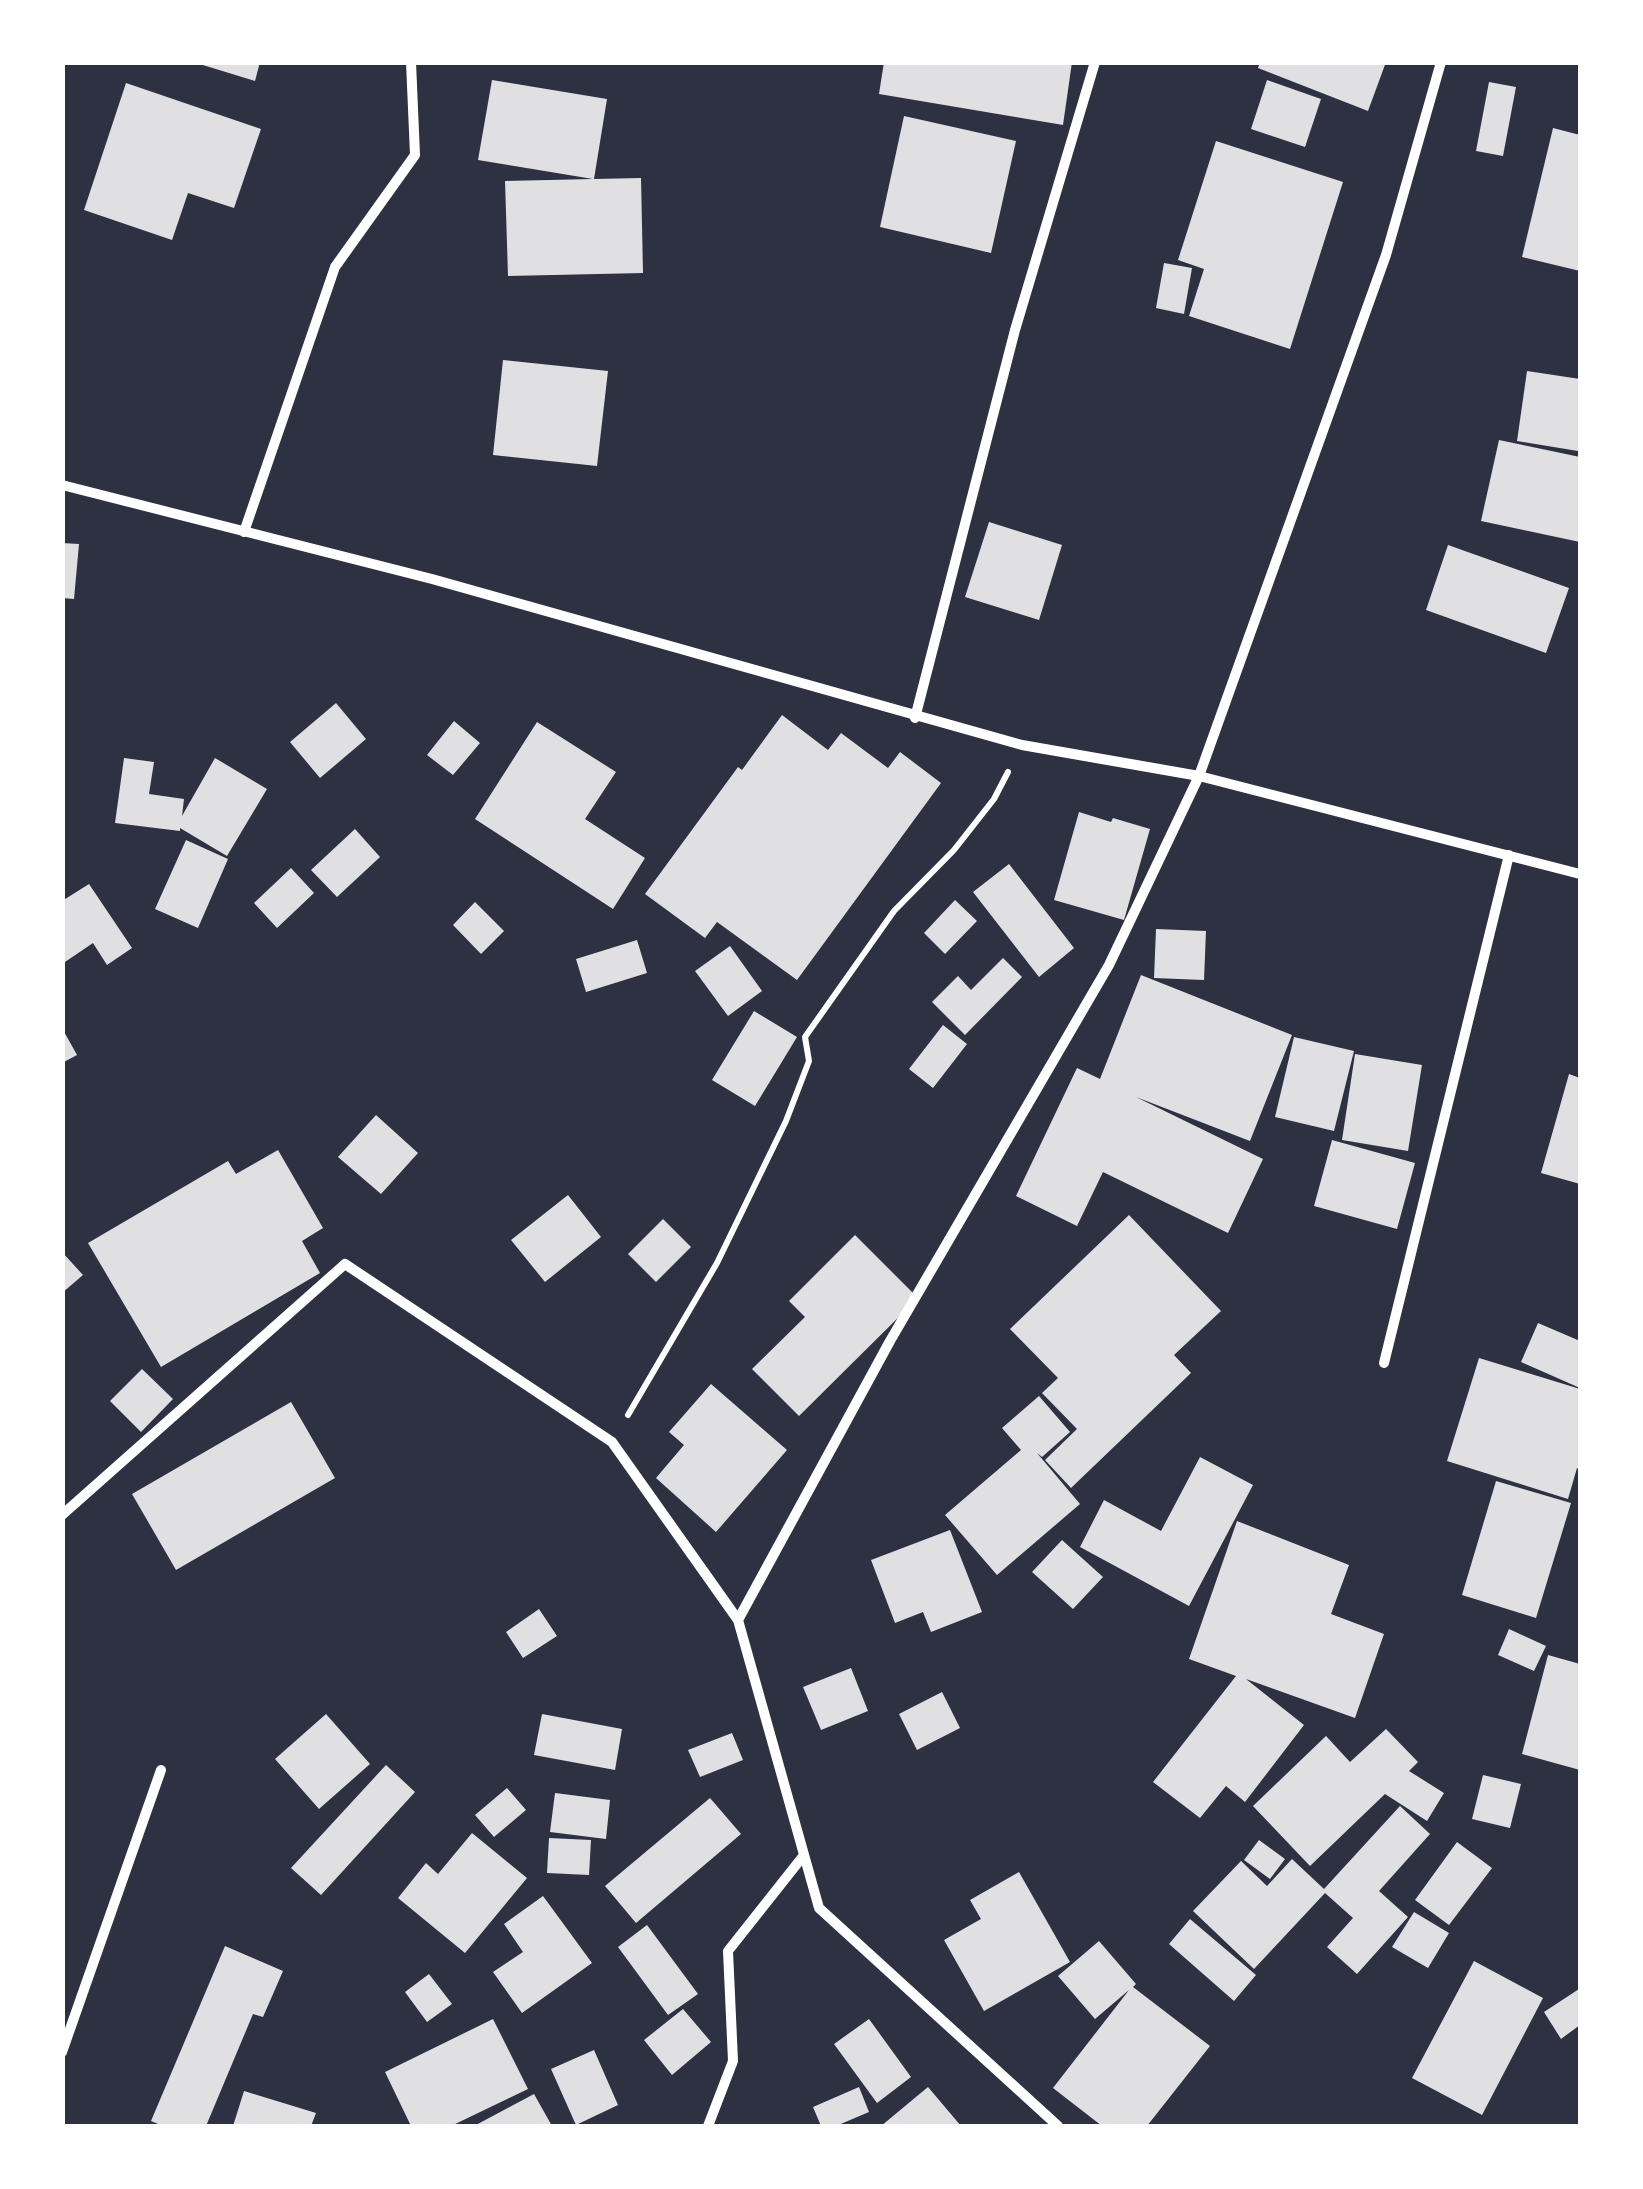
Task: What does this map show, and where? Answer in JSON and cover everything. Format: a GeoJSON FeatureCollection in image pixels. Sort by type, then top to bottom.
{"type":"FeatureCollection","features":[{"type":"Feature","properties":{"kind":"street"},"geometry":{"type":"LineString","coordinates":[[244,532],[336,268],[414,154],[411,62]]}},
{"type":"Feature","properties":{"kind":"street"},"geometry":{"type":"LineString","coordinates":[[915,718],[1014,330],[1095,62]]}},
{"type":"Feature","properties":{"kind":"street"},"geometry":{"type":"LineString","coordinates":[[738,1620],[890,1341],[1109,965],[1199,776],[1386,255],[1440,62]]}},
{"type":"Feature","properties":{"kind":"street"},"geometry":{"type":"LineString","coordinates":[[62,486],[432,579],[1022,746],[1199,776],[1580,874]]}},
{"type":"Feature","properties":{"kind":"street"},"geometry":{"type":"LineString","coordinates":[[1384,1363],[1508,855]]}},
{"type":"Feature","properties":{"kind":"street"},"geometry":{"type":"LineString","coordinates":[[62,1515],[345,1264],[612,1442],[738,1620],[819,1908],[1058,2126]]}},
{"type":"Feature","properties":{"kind":"street"},"geometry":{"type":"LineString","coordinates":[[62,2052],[160,1770]]}},
{"type":"Feature","properties":{"kind":"street"},"geometry":{"type":"LineString","coordinates":[[708,2126],[733,2061],[728,1950],[804,1854]]}},
{"type":"Feature","properties":{"kind":"path"},"geometry":{"type":"LineString","coordinates":[[612,1442],[717,1263],[786,1120],[809,1061],[805,1037],[894,911],[954,850],[994,800],[1022,746]]}},
{"type":"Feature","properties":{"kind":"building"},"geometry":{"type":"Polygon","coordinates":[[[193,62],[260,62],[255,81],[193,62]]]}},
{"type":"Feature","properties":{"kind":"building"},"geometry":{"type":"Polygon","coordinates":[[[884,62],[1072,62],[1063,125],[879,94],[884,62]]]}},
{"type":"Feature","properties":{"kind":"building"},"geometry":{"type":"Polygon","coordinates":[[[1260,62],[1386,62],[1368,111],[1258,68],[1260,62]]]}},
{"type":"Feature","properties":{"kind":"building"},"geometry":{"type":"Polygon","coordinates":[[[492,80],[607,99],[594,179],[641,178],[643,273],[508,276],[505,181],[593,179],[478,160],[492,80]]]}},
{"type":"Feature","properties":{"kind":"building"},"geometry":{"type":"Polygon","coordinates":[[[1267,80],[1321,99],[1305,147],[1251,129],[1267,80]]]}},
{"type":"Feature","properties":{"kind":"building"},"geometry":{"type":"Polygon","coordinates":[[[1489,82],[1516,87],[1503,156],[1476,151],[1489,82]]]}},
{"type":"Feature","properties":{"kind":"building"},"geometry":{"type":"Polygon","coordinates":[[[126,83],[261,129],[234,208],[188,193],[172,240],[84,210],[126,83]]]}},
{"type":"Feature","properties":{"kind":"building"},"geometry":{"type":"Polygon","coordinates":[[[904,116],[1016,141],[991,253],[880,227],[904,116]]]}},
{"type":"Feature","properties":{"kind":"building"},"geometry":{"type":"Polygon","coordinates":[[[1553,128],[1580,135],[1580,271],[1522,257],[1553,128]]]}},
{"type":"Feature","properties":{"kind":"building"},"geometry":{"type":"Polygon","coordinates":[[[1216,141],[1343,182],[1290,349],[1189,316],[1204,269],[1178,260],[1216,141]]]}},
{"type":"Feature","properties":{"kind":"building"},"geometry":{"type":"Polygon","coordinates":[[[1164,263],[1192,268],[1184,314],[1156,308],[1164,263]]]}},
{"type":"Feature","properties":{"kind":"building"},"geometry":{"type":"Polygon","coordinates":[[[503,360],[608,371],[597,466],[493,455],[503,360]]]}},
{"type":"Feature","properties":{"kind":"building"},"geometry":{"type":"Polygon","coordinates":[[[1527,371],[1580,379],[1578,451],[1517,441],[1527,371]]]}},
{"type":"Feature","properties":{"kind":"building"},"geometry":{"type":"Polygon","coordinates":[[[1499,440],[1580,457],[1580,542],[1481,521],[1499,440]]]}},
{"type":"Feature","properties":{"kind":"building"},"geometry":{"type":"Polygon","coordinates":[[[989,522],[1062,545],[1039,620],[965,597],[989,522]]]}},
{"type":"Feature","properties":{"kind":"building"},"geometry":{"type":"Polygon","coordinates":[[[62,543],[79,544],[74,599],[62,598],[62,543]]]}},
{"type":"Feature","properties":{"kind":"building"},"geometry":{"type":"Polygon","coordinates":[[[1448,545],[1569,588],[1546,653],[1426,610],[1448,545]]]}},
{"type":"Feature","properties":{"kind":"building"},"geometry":{"type":"Polygon","coordinates":[[[336,703],[366,739],[320,778],[290,742],[336,703]]]}},
{"type":"Feature","properties":{"kind":"building"},"geometry":{"type":"Polygon","coordinates":[[[782,715],[828,750],[841,733],[888,768],[900,752],[941,783],[797,980],[717,922],[705,938],[645,894],[738,767],[742,770],[782,715]]]}},
{"type":"Feature","properties":{"kind":"building"},"geometry":{"type":"Polygon","coordinates":[[[454,721],[480,743],[453,775],[427,755],[454,721]]]}},
{"type":"Feature","properties":{"kind":"building"},"geometry":{"type":"Polygon","coordinates":[[[537,722],[616,772],[585,819],[645,858],[613,909],[475,819],[537,722]]]}},
{"type":"Feature","properties":{"kind":"building"},"geometry":{"type":"Polygon","coordinates":[[[124,758],[154,762],[149,794],[184,799],[182,816],[215,758],[267,789],[227,856],[180,828],[115,823],[124,758]]]}},
{"type":"Feature","properties":{"kind":"building"},"geometry":{"type":"Polygon","coordinates":[[[1079,812],[1150,829],[1124,920],[1054,900],[1079,812]]]}},
{"type":"Feature","properties":{"kind":"building"},"geometry":{"type":"Polygon","coordinates":[[[355,829],[380,857],[337,897],[311,870],[355,829]]]}},
{"type":"Feature","properties":{"kind":"building"},"geometry":{"type":"Polygon","coordinates":[[[186,840],[228,859],[198,928],[155,909],[186,840]]]}},
{"type":"Feature","properties":{"kind":"building"},"geometry":{"type":"Polygon","coordinates":[[[1009,864],[1074,948],[1039,977],[973,892],[1009,864]]]}},
{"type":"Feature","properties":{"kind":"building"},"geometry":{"type":"Polygon","coordinates":[[[291,868],[314,893],[277,928],[254,903],[291,868]]]}},
{"type":"Feature","properties":{"kind":"building"},"geometry":{"type":"Polygon","coordinates":[[[89,884],[132,948],[107,965],[93,943],[62,964],[62,901],[89,884]]]}},
{"type":"Feature","properties":{"kind":"building"},"geometry":{"type":"Polygon","coordinates":[[[955,900],[977,921],[945,954],[924,933],[955,900]]]}},
{"type":"Feature","properties":{"kind":"building"},"geometry":{"type":"Polygon","coordinates":[[[475,902],[504,931],[481,954],[453,925],[475,902]]]}},
{"type":"Feature","properties":{"kind":"building"},"geometry":{"type":"Polygon","coordinates":[[[1156,929],[1206,931],[1204,980],[1154,978],[1156,929]]]}},
{"type":"Feature","properties":{"kind":"building"},"geometry":{"type":"Polygon","coordinates":[[[637,940],[647,973],[586,992],[576,959],[637,940]]]}},
{"type":"Feature","properties":{"kind":"building"},"geometry":{"type":"Polygon","coordinates":[[[730,946],[762,991],[728,1016],[695,971],[730,946]]]}},
{"type":"Feature","properties":{"kind":"building"},"geometry":{"type":"Polygon","coordinates":[[[1003,958],[1022,977],[965,1035],[932,1002],[958,976],[971,990],[1003,958]]]}},
{"type":"Feature","properties":{"kind":"building"},"geometry":{"type":"Polygon","coordinates":[[[1141,975],[1292,1035],[1250,1141],[1136,1097],[1263,1159],[1228,1233],[1103,1172],[1077,1226],[1016,1196],[1077,1068],[1100,1079],[1141,975]]]}},
{"type":"Feature","properties":{"kind":"building"},"geometry":{"type":"Polygon","coordinates":[[[754,1011],[797,1037],[755,1106],[712,1080],[754,1011]]]}},
{"type":"Feature","properties":{"kind":"building"},"geometry":{"type":"Polygon","coordinates":[[[943,1025],[967,1044],[933,1088],[909,1069],[943,1025]]]}},
{"type":"Feature","properties":{"kind":"building"},"geometry":{"type":"Polygon","coordinates":[[[62,1028],[77,1055],[62,1063],[62,1028]]]}},
{"type":"Feature","properties":{"kind":"building"},"geometry":{"type":"Polygon","coordinates":[[[1294,1037],[1354,1051],[1334,1131],[1275,1117],[1294,1037]]]}},
{"type":"Feature","properties":{"kind":"building"},"geometry":{"type":"Polygon","coordinates":[[[1355,1054],[1422,1065],[1408,1151],[1342,1140],[1355,1054]]]}},
{"type":"Feature","properties":{"kind":"building"},"geometry":{"type":"Polygon","coordinates":[[[1569,1074],[1580,1078],[1580,1184],[1541,1173],[1569,1074]]]}},
{"type":"Feature","properties":{"kind":"building"},"geometry":{"type":"Polygon","coordinates":[[[376,1115],[418,1153],[381,1194],[338,1157],[376,1115]]]}},
{"type":"Feature","properties":{"kind":"building"},"geometry":{"type":"Polygon","coordinates":[[[1332,1140],[1415,1163],[1397,1229],[1314,1206],[1332,1140]]]}},
{"type":"Feature","properties":{"kind":"building"},"geometry":{"type":"Polygon","coordinates":[[[278,1150],[323,1228],[302,1241],[320,1273],[161,1367],[88,1243],[228,1161],[236,1174],[278,1150]]]}},
{"type":"Feature","properties":{"kind":"building"},"geometry":{"type":"Polygon","coordinates":[[[568,1195],[601,1237],[545,1282],[511,1240],[568,1195]]]}},
{"type":"Feature","properties":{"kind":"building"},"geometry":{"type":"Polygon","coordinates":[[[1129,1215],[1221,1311],[1174,1355],[1191,1373],[1071,1488],[1045,1460],[1077,1429],[1042,1393],[1058,1378],[1010,1329],[1129,1215]]]}},
{"type":"Feature","properties":{"kind":"building"},"geometry":{"type":"Polygon","coordinates":[[[663,1219],[691,1247],[656,1282],[628,1254],[663,1219]]]}},
{"type":"Feature","properties":{"kind":"building"},"geometry":{"type":"Polygon","coordinates":[[[855,1235],[918,1298],[799,1416],[752,1369],[805,1317],[789,1301],[855,1235]]]}},
{"type":"Feature","properties":{"kind":"building"},"geometry":{"type":"Polygon","coordinates":[[[62,1252],[83,1275],[62,1293],[62,1252]]]}},
{"type":"Feature","properties":{"kind":"building"},"geometry":{"type":"Polygon","coordinates":[[[1538,1323],[1580,1341],[1580,1388],[1521,1362],[1538,1323]]]}},
{"type":"Feature","properties":{"kind":"building"},"geometry":{"type":"Polygon","coordinates":[[[1479,1358],[1580,1389],[1580,1470],[1577,1468],[1568,1499],[1447,1461],[1479,1358]]]}},
{"type":"Feature","properties":{"kind":"building"},"geometry":{"type":"Polygon","coordinates":[[[142,1369],[173,1399],[141,1432],[110,1401],[142,1369]]]}},
{"type":"Feature","properties":{"kind":"building"},"geometry":{"type":"Polygon","coordinates":[[[711,1384],[787,1450],[716,1532],[656,1478],[684,1445],[669,1432],[711,1384]]]}},
{"type":"Feature","properties":{"kind":"building"},"geometry":{"type":"Polygon","coordinates":[[[1039,1396],[1070,1432],[1042,1457],[1037,1453],[1080,1504],[997,1575],[945,1515],[1021,1450],[1002,1428],[1039,1396]]]}},
{"type":"Feature","properties":{"kind":"building"},"geometry":{"type":"Polygon","coordinates":[[[291,1402],[335,1478],[176,1570],[132,1494],[291,1402]]]}},
{"type":"Feature","properties":{"kind":"building"},"geometry":{"type":"Polygon","coordinates":[[[1200,1457],[1253,1485],[1189,1606],[1080,1547],[1104,1500],[1161,1531],[1200,1457]]]}},
{"type":"Feature","properties":{"kind":"building"},"geometry":{"type":"Polygon","coordinates":[[[1496,1481],[1571,1503],[1536,1618],[1462,1595],[1496,1481]]]}},
{"type":"Feature","properties":{"kind":"building"},"geometry":{"type":"Polygon","coordinates":[[[1237,1521],[1349,1565],[1331,1614],[1384,1634],[1355,1718],[1246,1679],[1304,1725],[1245,1802],[1226,1786],[1200,1818],[1153,1782],[1236,1676],[1189,1659],[1237,1521]]]}},
{"type":"Feature","properties":{"kind":"building"},"geometry":{"type":"Polygon","coordinates":[[[950,1530],[982,1612],[931,1632],[923,1612],[895,1623],[871,1560],[950,1530]]]}},
{"type":"Feature","properties":{"kind":"building"},"geometry":{"type":"Polygon","coordinates":[[[1062,1540],[1103,1577],[1073,1609],[1032,1572],[1062,1540]]]}},
{"type":"Feature","properties":{"kind":"building"},"geometry":{"type":"Polygon","coordinates":[[[539,1609],[557,1636],[523,1658],[506,1632],[539,1609]]]}},
{"type":"Feature","properties":{"kind":"building"},"geometry":{"type":"Polygon","coordinates":[[[1509,1629],[1546,1646],[1534,1671],[1498,1655],[1509,1629]]]}},
{"type":"Feature","properties":{"kind":"building"},"geometry":{"type":"Polygon","coordinates":[[[1548,1655],[1580,1664],[1580,1770],[1522,1754],[1548,1655]]]}},
{"type":"Feature","properties":{"kind":"building"},"geometry":{"type":"Polygon","coordinates":[[[851,1668],[868,1711],[821,1730],[803,1687],[851,1668]]]}},
{"type":"Feature","properties":{"kind":"building"},"geometry":{"type":"Polygon","coordinates":[[[942,1692],[960,1728],[917,1750],[899,1714],[942,1692]]]}},
{"type":"Feature","properties":{"kind":"building"},"geometry":{"type":"Polygon","coordinates":[[[326,1714],[370,1764],[319,1809],[275,1759],[326,1714]]]}},
{"type":"Feature","properties":{"kind":"building"},"geometry":{"type":"Polygon","coordinates":[[[542,1714],[622,1729],[615,1770],[534,1755],[542,1714]]]}},
{"type":"Feature","properties":{"kind":"building"},"geometry":{"type":"Polygon","coordinates":[[[1386,1729],[1418,1762],[1409,1771],[1444,1793],[1427,1821],[1385,1794],[1310,1866],[1253,1806],[1326,1736],[1350,1762],[1386,1729]]]}},
{"type":"Feature","properties":{"kind":"building"},"geometry":{"type":"Polygon","coordinates":[[[732,1733],[743,1760],[700,1777],[688,1750],[732,1733]]]}},
{"type":"Feature","properties":{"kind":"building"},"geometry":{"type":"Polygon","coordinates":[[[386,1765],[415,1792],[321,1895],[291,1868],[386,1765]]]}},
{"type":"Feature","properties":{"kind":"building"},"geometry":{"type":"Polygon","coordinates":[[[1483,1775],[1521,1784],[1510,1828],[1472,1819],[1483,1775]]]}},
{"type":"Feature","properties":{"kind":"building"},"geometry":{"type":"Polygon","coordinates":[[[507,1788],[526,1810],[494,1837],[475,1815],[507,1788]]]}},
{"type":"Feature","properties":{"kind":"building"},"geometry":{"type":"Polygon","coordinates":[[[555,1793],[610,1800],[606,1839],[550,1832],[555,1793]]]}},
{"type":"Feature","properties":{"kind":"building"},"geometry":{"type":"Polygon","coordinates":[[[710,1798],[741,1834],[636,1923],[605,1886],[710,1798]]]}},
{"type":"Feature","properties":{"kind":"building"},"geometry":{"type":"Polygon","coordinates":[[[1400,1806],[1430,1834],[1379,1891],[1408,1917],[1357,1974],[1327,1947],[1353,1918],[1325,1893],[1254,1969],[1193,1911],[1241,1861],[1267,1886],[1292,1859],[1324,1889],[1400,1806]]]}},
{"type":"Feature","properties":{"kind":"building"},"geometry":{"type":"Polygon","coordinates":[[[472,1833],[527,1878],[465,1953],[398,1898],[426,1863],[438,1874],[472,1833]]]}},
{"type":"Feature","properties":{"kind":"building"},"geometry":{"type":"Polygon","coordinates":[[[549,1838],[591,1840],[589,1875],[547,1873],[549,1838]]]}},
{"type":"Feature","properties":{"kind":"building"},"geometry":{"type":"Polygon","coordinates":[[[1259,1840],[1285,1859],[1270,1879],[1244,1860],[1259,1840]]]}},
{"type":"Feature","properties":{"kind":"building"},"geometry":{"type":"Polygon","coordinates":[[[1457,1842],[1492,1868],[1449,1925],[1415,1900],[1457,1842]]]}},
{"type":"Feature","properties":{"kind":"building"},"geometry":{"type":"Polygon","coordinates":[[[1019,1872],[1070,1962],[984,2011],[944,1940],[981,1919],[970,1900],[1019,1872]]]}},
{"type":"Feature","properties":{"kind":"building"},"geometry":{"type":"Polygon","coordinates":[[[543,1896],[592,1963],[522,2013],[493,1972],[523,1952],[504,1924],[543,1896]]]}},
{"type":"Feature","properties":{"kind":"building"},"geometry":{"type":"Polygon","coordinates":[[[1414,1912],[1449,1933],[1428,1968],[1392,1947],[1414,1912]]]}},
{"type":"Feature","properties":{"kind":"building"},"geometry":{"type":"Polygon","coordinates":[[[1190,1919],[1256,1975],[1234,2001],[1169,1944],[1190,1919]]]}},
{"type":"Feature","properties":{"kind":"building"},"geometry":{"type":"Polygon","coordinates":[[[647,1925],[698,1994],[668,2015],[618,1947],[647,1925]]]}},
{"type":"Feature","properties":{"kind":"building"},"geometry":{"type":"Polygon","coordinates":[[[1099,1941],[1136,1984],[1133,1987],[1210,2046],[1147,2126],[1102,2126],[1053,2088],[1129,1990],[1095,2019],[1058,1976],[1099,1941]]]}},
{"type":"Feature","properties":{"kind":"building"},"geometry":{"type":"Polygon","coordinates":[[[225,1946],[283,1971],[263,2017],[253,2014],[206,2126],[163,2126],[151,2121],[225,1946]]]}},
{"type":"Feature","properties":{"kind":"building"},"geometry":{"type":"Polygon","coordinates":[[[1474,1961],[1543,1998],[1482,2115],[1412,2078],[1474,1961]]]}},
{"type":"Feature","properties":{"kind":"building"},"geometry":{"type":"Polygon","coordinates":[[[429,1974],[452,2004],[427,2022],[405,1992],[429,1974]]]}},
{"type":"Feature","properties":{"kind":"building"},"geometry":{"type":"Polygon","coordinates":[[[1579,1989],[1580,2025],[1561,2039],[1544,2012],[1579,1989]]]}},
{"type":"Feature","properties":{"kind":"building"},"geometry":{"type":"Polygon","coordinates":[[[683,2009],[711,2042],[672,2075],[644,2040],[683,2009]]]}},
{"type":"Feature","properties":{"kind":"building"},"geometry":{"type":"Polygon","coordinates":[[[493,2019],[528,2089],[451,2126],[411,2126],[385,2072],[493,2019]]]}},
{"type":"Feature","properties":{"kind":"building"},"geometry":{"type":"Polygon","coordinates":[[[869,2019],[911,2077],[877,2103],[834,2044],[869,2019]]]}},
{"type":"Feature","properties":{"kind":"building"},"geometry":{"type":"Polygon","coordinates":[[[594,2050],[618,2105],[576,2125],[551,2069],[594,2050]]]}},
{"type":"Feature","properties":{"kind":"building"},"geometry":{"type":"Polygon","coordinates":[[[859,2087],[869,2112],[836,2126],[821,2126],[813,2107],[859,2087]]]}},
{"type":"Feature","properties":{"kind":"building"},"geometry":{"type":"Polygon","coordinates":[[[928,2087],[961,2126],[881,2126],[928,2087]]]}},
{"type":"Feature","properties":{"kind":"building"},"geometry":{"type":"Polygon","coordinates":[[[244,2091],[316,2113],[311,2126],[233,2126],[244,2091]]]}},
{"type":"Feature","properties":{"kind":"building"},"geometry":{"type":"Polygon","coordinates":[[[534,2094],[552,2126],[474,2126],[534,2094]]]}}]}
